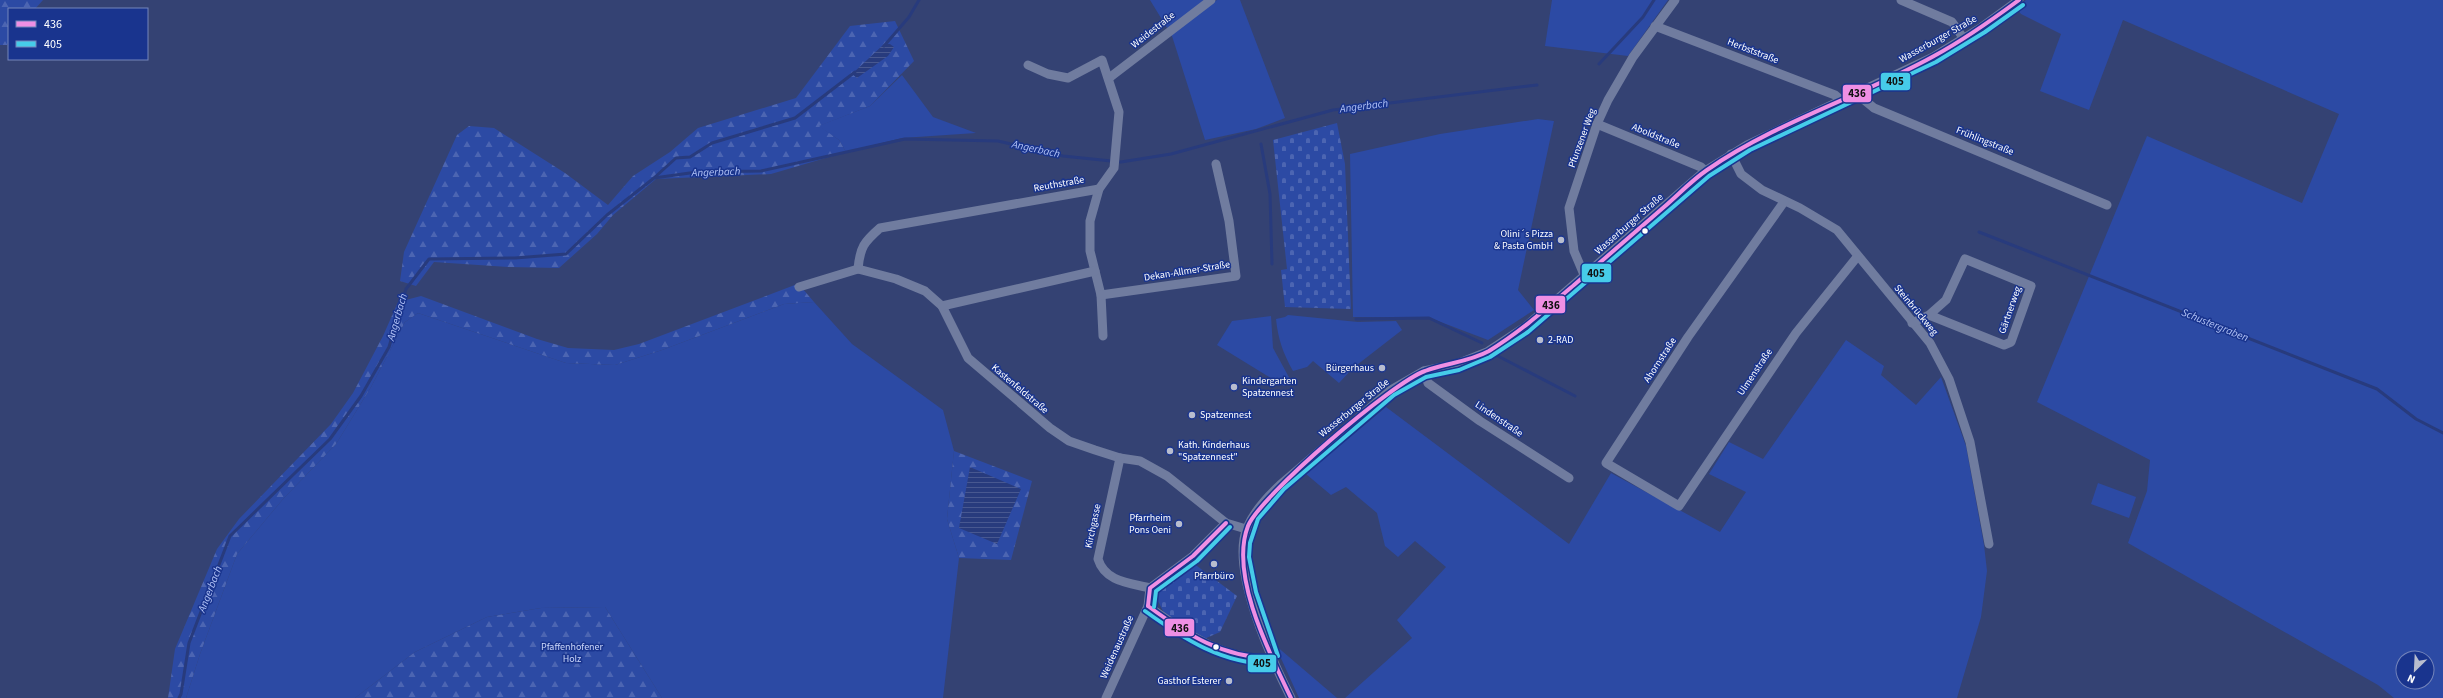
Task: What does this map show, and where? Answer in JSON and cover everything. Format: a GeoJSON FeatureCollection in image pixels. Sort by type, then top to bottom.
{"type":"FeatureCollection","features":[{"type":"Feature","properties":{"kind":"street","name":"Weidestraße"},"geometry":{"type":"LineString","coordinates":[[1110,78],[1211,0]]}},
{"type":"Feature","properties":{"kind":"street","name":"Pfunzener Weg"},"geometry":{"type":"LineString","coordinates":[[1585,277],[1574,251],[1569,208],[1597,124],[1633,57],[1654,26],[1675,0]]}},
{"type":"Feature","properties":{"kind":"street"},"geometry":{"type":"LineString","coordinates":[[1901,0],[1952,22],[1964,39]]}},
{"type":"Feature","properties":{"kind":"street","name":"Wasserburger Straße"},"geometry":{"type":"LineString","coordinates":[[1289,694],[1272,658],[1255,611],[1245,572],[1246,529],[1263,501],[1391,390],[1424,371],[1457,364],[1487,352],[1526,327],[1705,171],[1731,154],[1933,57],[1964,39],[2019,0]]}},
{"type":"Feature","properties":{"kind":"street","name":"Herbststraße"},"geometry":{"type":"LineString","coordinates":[[1654,26],[1836,95],[1841,100]]}},
{"type":"Feature","properties":{"kind":"street","name":"Reuthstraße"},"geometry":{"type":"LineString","coordinates":[[858,269],[859,256],[864,243],[880,228],[1099,189],[1114,168],[1119,112],[1110,78],[1102,60],[1068,78],[1048,74],[1028,65]]}},
{"type":"Feature","properties":{"kind":"street","name":"Frühlingstraße"},"geometry":{"type":"LineString","coordinates":[[1857,94],[1874,108],[2107,205]]}},
{"type":"Feature","properties":{"kind":"street","name":"Aboldstraße"},"geometry":{"type":"LineString","coordinates":[[1597,124],[1701,167],[1705,171]]}},
{"type":"Feature","properties":{"kind":"street","name":"Steinbrückweg"},"geometry":{"type":"LineString","coordinates":[[1731,154],[1741,174],[1762,190],[1784,202],[1800,208],[1837,230],[1857,257],[1912,323],[1930,342],[1954,390],[1970,442],[1989,544]]}},
{"type":"Feature","properties":{"kind":"street","name":"Dekan-Allmer-Straße"},"geometry":{"type":"LineString","coordinates":[[1101,295],[1236,276],[1229,221],[1216,164]]}},
{"type":"Feature","properties":{"kind":"street"},"geometry":{"type":"LineString","coordinates":[[1099,189],[1090,221],[1090,251],[1101,295],[1103,336]]}},
{"type":"Feature","properties":{"kind":"street","name":"Ahornstraße"},"geometry":{"type":"LineString","coordinates":[[1679,506],[1606,463],[1688,337],[1784,202]]}},
{"type":"Feature","properties":{"kind":"street","name":"Ulmenstraße"},"geometry":{"type":"LineString","coordinates":[[1679,506],[1796,333],[1857,257]]}},
{"type":"Feature","properties":{"kind":"street","name":"Gärtnerweg"},"geometry":{"type":"LineString","coordinates":[[1912,323],[1929,314],[1946,300],[1965,259],[2031,286],[2011,342],[2004,345],[1929,314]]}},
{"type":"Feature","properties":{"kind":"street"},"geometry":{"type":"LineString","coordinates":[[799,287],[858,269]]}},
{"type":"Feature","properties":{"kind":"street","name":"Kastenfeldstraße"},"geometry":{"type":"LineString","coordinates":[[858,269],[896,279],[925,291],[942,306],[968,358],[1026,408],[1070,441],[1120,458],[1140,461],[1167,476],[1226,524],[1246,529]]}},
{"type":"Feature","properties":{"kind":"street"},"geometry":{"type":"LineString","coordinates":[[942,306],[1095,271]]}},
{"type":"Feature","properties":{"kind":"street","name":"Lindenstraße"},"geometry":{"type":"LineString","coordinates":[[1424,371],[1428,383],[1480,421],[1569,478]]}},
{"type":"Feature","properties":{"kind":"street","name":"Kirchgasse"},"geometry":{"type":"LineString","coordinates":[[1120,458],[1098,559],[1100,567],[1107,575],[1117,580],[1150,588]]}},
{"type":"Feature","properties":{"kind":"street"},"geometry":{"type":"LineString","coordinates":[[1226,524],[1193,556],[1150,588],[1148,606],[1182,631],[1216,648],[1245,658],[1256,660],[1272,658]]}},
{"type":"Feature","properties":{"kind":"street","name":"Weidenaustraße"},"geometry":{"type":"LineString","coordinates":[[1106,698],[1148,606]]}},
{"type":"Feature","properties":{"kind":"green space"},"geometry":{"type":"Polygon","coordinates":[[[0,0],[43,0],[36,8],[8,8],[8,44],[7,45],[0,45],[0,0]]]}},
{"type":"Feature","properties":{"kind":"green space"},"geometry":{"type":"Polygon","coordinates":[[[1150,0],[1203,0],[1208,6],[1217,0],[1240,0],[1285,118],[1256,129],[1205,140],[1172,36],[1150,0]]]}},
{"type":"Feature","properties":{"kind":"green space"},"geometry":{"type":"Polygon","coordinates":[[[1552,0],[1668,0],[1628,56],[1545,46],[1552,0]]]}},
{"type":"Feature","properties":{"kind":"green space"},"geometry":{"type":"Polygon","coordinates":[[[2026,0],[2443,0],[2443,698],[2394,698],[2378,685],[2128,543],[2147,491],[2150,460],[2037,402],[2147,136],[2302,203],[2339,114],[2123,20],[2089,110],[2040,91],[2061,34],[2021,14],[2016,8],[2026,0]]]}},
{"type":"Feature","properties":{"kind":"green space"},"geometry":{"type":"Polygon","coordinates":[[[895,21],[914,61],[870,106],[819,126],[839,140],[846,152],[771,174],[656,179],[613,215],[597,234],[559,268],[508,267],[434,262],[416,286],[400,281],[404,252],[457,135],[469,126],[494,128],[565,173],[608,205],[633,176],[670,152],[698,128],[796,98],[850,26],[895,21]]]}},
{"type":"Feature","properties":{"kind":"green space"},"geometry":{"type":"Polygon","coordinates":[[[902,75],[933,117],[976,133],[902,138],[846,152],[839,140],[818,126],[870,106],[902,75]]]}},
{"type":"Feature","properties":{"kind":"green space"},"geometry":{"type":"Polygon","coordinates":[[[1538,119],[1554,121],[1518,290],[1534,310],[1488,340],[1430,318],[1353,317],[1350,154],[1440,134],[1538,119]]]}},
{"type":"Feature","properties":{"kind":"green space"},"geometry":{"type":"Polygon","coordinates":[[[1337,123],[1345,164],[1351,309],[1285,307],[1281,270],[1287,269],[1273,140],[1337,123]]]}},
{"type":"Feature","properties":{"kind":"green space"},"geometry":{"type":"Polygon","coordinates":[[[800,283],[802,288],[814,302],[784,304],[662,350],[615,365],[566,363],[418,313],[405,322],[371,387],[336,444],[283,499],[237,554],[200,654],[186,698],[168,698],[175,649],[217,549],[239,519],[331,424],[353,393],[383,336],[398,302],[421,296],[537,339],[568,348],[614,350],[639,344],[800,283]]]}},
{"type":"Feature","properties":{"kind":"green space"},"geometry":{"type":"Polygon","coordinates":[[[814,302],[852,344],[943,410],[954,451],[947,519],[959,558],[943,698],[662,698],[605,607],[541,608],[487,617],[415,652],[355,698],[186,698],[200,654],[237,554],[283,499],[336,444],[371,387],[405,322],[418,313],[566,363],[615,365],[662,350],[784,304],[814,302]]]}},
{"type":"Feature","properties":{"kind":"green space"},"geometry":{"type":"Polygon","coordinates":[[[1288,315],[1358,322],[1396,321],[1402,330],[1353,368],[1339,383],[1313,361],[1307,367],[1293,371],[1282,346],[1276,319],[1288,315]]]}},
{"type":"Feature","properties":{"kind":"green space"},"geometry":{"type":"Polygon","coordinates":[[[1271,316],[1273,348],[1291,381],[1284,386],[1217,345],[1232,321],[1271,316]]]}},
{"type":"Feature","properties":{"kind":"green space"},"geometry":{"type":"Polygon","coordinates":[[[1846,340],[1884,366],[1881,375],[1916,405],[1941,377],[1966,446],[1984,545],[1987,571],[1981,617],[1957,698],[1345,698],[1412,638],[1397,620],[1446,567],[1415,541],[1398,557],[1385,546],[1377,513],[1346,487],[1331,495],[1306,474],[1386,407],[1569,544],[1611,473],[1720,532],[1746,492],[1709,474],[1729,442],[1763,459],[1846,340]]]}},
{"type":"Feature","properties":{"kind":"green space"},"geometry":{"type":"Polygon","coordinates":[[[954,451],[1032,481],[1011,560],[959,558],[947,519],[954,451]]]}},
{"type":"Feature","properties":{"kind":"green space"},"geometry":{"type":"Polygon","coordinates":[[[2098,483],[2136,497],[2129,518],[2091,504],[2098,483]]]}},
{"type":"Feature","properties":{"kind":"green space"},"geometry":{"type":"Polygon","coordinates":[[[1193,563],[1237,596],[1220,632],[1204,639],[1164,613],[1156,597],[1162,586],[1193,563]]]}},
{"type":"Feature","properties":{"kind":"green space","name":"Pfaffenhofener Holz"},"geometry":{"type":"Polygon","coordinates":[[[605,607],[662,698],[355,698],[415,652],[487,617],[541,608],[605,607]]]}},
{"type":"Feature","properties":{"kind":"green space"},"geometry":{"type":"Polygon","coordinates":[[[1275,645],[1337,698],[1299,698],[1275,645]]]}},
{"type":"Feature","properties":{"kind":"shaded area"},"geometry":{"type":"Polygon","coordinates":[[[884,44],[890,44],[894,47],[888,56],[857,78],[852,74],[884,44]]]}},
{"type":"Feature","properties":{"kind":"shaded area"},"geometry":{"type":"Polygon","coordinates":[[[970,467],[1021,489],[997,544],[959,528],[970,467]]]}},
{"type":"Feature","properties":{"kind":"waterway"},"geometry":{"type":"LineString","coordinates":[[884,46],[909,17],[919,0]]}},
{"type":"Feature","properties":{"kind":"waterway","name":"Angerbach"},"geometry":{"type":"LineString","coordinates":[[1599,64],[1643,17],[1654,0]]}},
{"type":"Feature","properties":{"kind":"waterway"},"geometry":{"type":"LineString","coordinates":[[655,177],[676,158],[690,157],[712,143],[795,118],[855,72]]}},
{"type":"Feature","properties":{"kind":"waterway","name":"Angerbach"},"geometry":{"type":"LineString","coordinates":[[179,698],[181,694],[189,643],[230,536],[330,439],[361,396],[389,347],[406,289],[429,259],[515,258],[566,254],[607,215],[654,178],[697,172],[761,171],[905,139],[998,141],[1063,156],[1121,162],[1171,154],[1333,110],[1537,85]]}},
{"type":"Feature","properties":{"kind":"waterway"},"geometry":{"type":"LineString","coordinates":[[1261,144],[1270,194],[1272,264]]}},
{"type":"Feature","properties":{"kind":"waterway","name":"Schustergraben"},"geometry":{"type":"LineString","coordinates":[[1979,232],[2377,389],[2416,419],[2443,433]]}},
{"type":"Feature","properties":{"kind":"waterway"},"geometry":{"type":"LineString","coordinates":[[1356,319],[1429,318],[1482,343]]}},
{"type":"Feature","properties":{"kind":"waterway"},"geometry":{"type":"LineString","coordinates":[[1496,355],[1575,396]]}},
{"type":"Feature","properties":{"kind":"transit line","name":"436"},"geometry":{"type":"LineString","coordinates":[[1291,698],[1254,614],[1244,567],[1244,546],[1248,526],[1258,511],[1301,467],[1358,417],[1409,380],[1425,371],[1481,355],[1512,336],[1533,320],[1690,183],[1707,170],[1761,138],[1906,71],[1934,56],[1978,30],[2019,0]]}},
{"type":"Feature","properties":{"kind":"transit line","name":"405"},"geometry":{"type":"LineString","coordinates":[[1278,656],[1256,592],[1249,557],[1250,543],[1258,519],[1284,489],[1394,395],[1426,377],[1459,370],[1490,357],[1528,332],[1709,176],[1750,150],[1936,62],[1985,32],[2023,5]]}},
{"type":"Feature","properties":{"kind":"transit line","name":"436"},"geometry":{"type":"LineString","coordinates":[[1148,606],[1150,588],[1193,556],[1226,523]]}},
{"type":"Feature","properties":{"kind":"transit line","name":"405"},"geometry":{"type":"LineString","coordinates":[[1154,607],[1156,591],[1197,561],[1230,527]]}},
{"type":"Feature","properties":{"kind":"transit line","name":"436"},"geometry":{"type":"LineString","coordinates":[[1148,606],[1191,635],[1221,649],[1237,654],[1272,658]]}},
{"type":"Feature","properties":{"kind":"transit line","name":"405"},"geometry":{"type":"LineString","coordinates":[[1145,611],[1189,640],[1220,655],[1254,663],[1272,664]]}},
{"type":"Feature","properties":{"kind":"place","name":"Olini´s Pizza & Pasta GmbH"},"geometry":{"type":"Point","coordinates":[1561,240]}},
{"type":"Feature","properties":{"kind":"place","name":"2-RAD"},"geometry":{"type":"Point","coordinates":[1540,340]}},
{"type":"Feature","properties":{"kind":"place","name":"Bürgerhaus"},"geometry":{"type":"Point","coordinates":[1382,368]}},
{"type":"Feature","properties":{"kind":"place","name":"Kindergarten Spatzennest"},"geometry":{"type":"Point","coordinates":[1234,387]}},
{"type":"Feature","properties":{"kind":"place","name":"Spatzennest"},"geometry":{"type":"Point","coordinates":[1192,415]}},
{"type":"Feature","properties":{"kind":"place","name":"Kath. Kinderhaus \"Spatzennest\""},"geometry":{"type":"Point","coordinates":[1170,451]}},
{"type":"Feature","properties":{"kind":"place","name":"Pfarrheim Pons Oeni"},"geometry":{"type":"Point","coordinates":[1179,524]}},
{"type":"Feature","properties":{"kind":"place","name":"Pfarrbüro"},"geometry":{"type":"Point","coordinates":[1214,564]}},
{"type":"Feature","properties":{"kind":"place","name":"Gasthof Esterer"},"geometry":{"type":"Point","coordinates":[1229,681]}}]}
